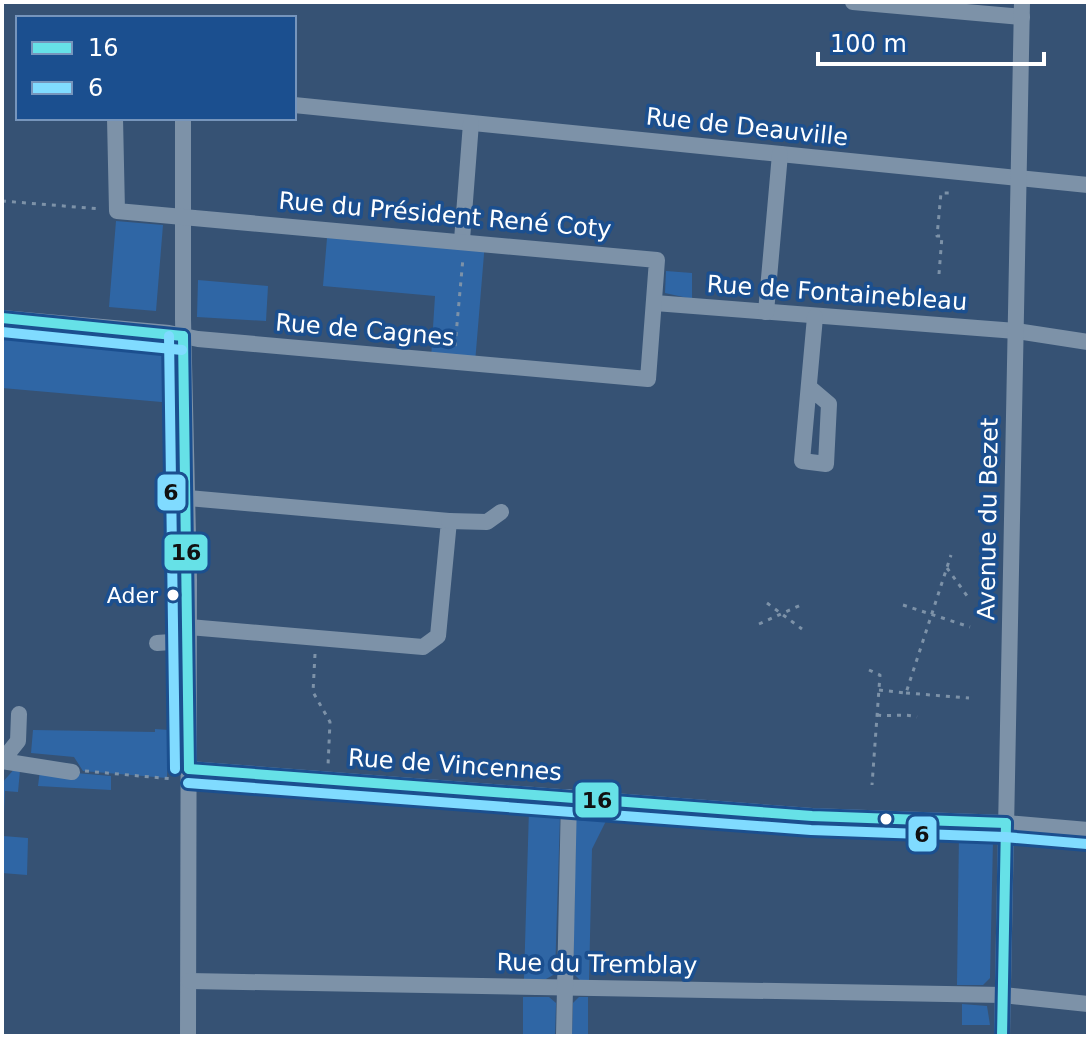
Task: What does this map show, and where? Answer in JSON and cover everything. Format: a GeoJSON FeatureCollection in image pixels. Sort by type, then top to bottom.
{"type":"FeatureCollection","features":[{"type":"Feature","properties":{"kind":"street"},"geometry":{"type":"LineString","coordinates":[[853,2],[1022,10]]}},
{"type":"Feature","properties":{"kind":"street","name":"Avenue du Bezet"},"geometry":{"type":"LineString","coordinates":[[1002,1036],[1022,10]]}},
{"type":"Feature","properties":{"kind":"street","name":"Rue de Deauville"},"geometry":{"type":"LineString","coordinates":[[296,105],[1088,185]]}},
{"type":"Feature","properties":{"kind":"street"},"geometry":{"type":"LineString","coordinates":[[115,120],[117,211]]}},
{"type":"Feature","properties":{"kind":"street"},"geometry":{"type":"LineString","coordinates":[[183,120],[186,215],[183,336],[189,627],[188,1036]]}},
{"type":"Feature","properties":{"kind":"street"},"geometry":{"type":"LineString","coordinates":[[467,240],[471,123]]}},
{"type":"Feature","properties":{"kind":"street"},"geometry":{"type":"LineString","coordinates":[[766,312],[780,154]]}},
{"type":"Feature","properties":{"kind":"street","name":"Rue du Président René Coty"},"geometry":{"type":"LineString","coordinates":[[117,211],[467,240],[657,260],[655,303]]}},
{"type":"Feature","properties":{"kind":"street","name":"Rue de Fontainebleau"},"geometry":{"type":"LineString","coordinates":[[655,303],[1016,331],[1088,342]]}},
{"type":"Feature","properties":{"kind":"street","name":"Rue de Cagnes"},"geometry":{"type":"LineString","coordinates":[[2,318],[648,379],[655,303]]}},
{"type":"Feature","properties":{"kind":"street"},"geometry":{"type":"LineString","coordinates":[[809,387],[815,317]]}},
{"type":"Feature","properties":{"kind":"street"},"geometry":{"type":"LineString","coordinates":[[188,498],[449,521],[487,522],[501,512]]}},
{"type":"Feature","properties":{"kind":"street"},"geometry":{"type":"LineString","coordinates":[[189,627],[423,647],[438,636],[449,521]]}},
{"type":"Feature","properties":{"kind":"street"},"geometry":{"type":"LineString","coordinates":[[19,714],[18,741],[2,761],[72,772]]}},
{"type":"Feature","properties":{"kind":"street","name":"Rue de Vincennes"},"geometry":{"type":"LineString","coordinates":[[189,775],[327,779],[812,816],[1006,823],[1088,830]]}},
{"type":"Feature","properties":{"kind":"street"},"geometry":{"type":"LineString","coordinates":[[564,1036],[569,797]]}},
{"type":"Feature","properties":{"kind":"street","name":"Rue du Tremblay"},"geometry":{"type":"LineString","coordinates":[[189,981],[1003,995],[1088,1004]]}},
{"type":"Feature","properties":{"kind":"path"},"geometry":{"type":"LineString","coordinates":[[939,274],[942,236],[937,236],[941,193],[949,193],[950,172]]}},
{"type":"Feature","properties":{"kind":"path"},"geometry":{"type":"LineString","coordinates":[[2,201],[117,211]]}},
{"type":"Feature","properties":{"kind":"path"},"geometry":{"type":"LineString","coordinates":[[454,361],[467,240]]}},
{"type":"Feature","properties":{"kind":"path"},"geometry":{"type":"LineString","coordinates":[[906,693],[927,621],[934,615],[951,555]]}},
{"type":"Feature","properties":{"kind":"path"},"geometry":{"type":"LineString","coordinates":[[947,568],[970,600]]}},
{"type":"Feature","properties":{"kind":"path"},"geometry":{"type":"LineString","coordinates":[[767,603],[802,629]]}},
{"type":"Feature","properties":{"kind":"path"},"geometry":{"type":"LineString","coordinates":[[759,624],[803,604]]}},
{"type":"Feature","properties":{"kind":"path"},"geometry":{"type":"LineString","coordinates":[[903,605],[970,627]]}},
{"type":"Feature","properties":{"kind":"path"},"geometry":{"type":"LineString","coordinates":[[316,638],[313,692],[330,722],[327,779]]}},
{"type":"Feature","properties":{"kind":"path"},"geometry":{"type":"LineString","coordinates":[[869,670],[880,675],[872,785]]}},
{"type":"Feature","properties":{"kind":"path"},"geometry":{"type":"LineString","coordinates":[[879,690],[969,698]]}},
{"type":"Feature","properties":{"kind":"path"},"geometry":{"type":"LineString","coordinates":[[877,715],[892,717],[906,713],[917,717]]}},
{"type":"Feature","properties":{"kind":"path"},"geometry":{"type":"LineString","coordinates":[[72,772],[77,765],[83,771],[189,775]]}},
{"type":"Feature","properties":{"kind":"shaded area"},"geometry":{"type":"Polygon","coordinates":[[[116,221],[163,225],[156,311],[109,307],[116,221]]]}},
{"type":"Feature","properties":{"kind":"shaded area"},"geometry":{"type":"Polygon","coordinates":[[[327,238],[485,242],[475,363],[431,359],[435,296],[323,286],[327,238]]]}},
{"type":"Feature","properties":{"kind":"shaded area"},"geometry":{"type":"Polygon","coordinates":[[[666,271],[692,273],[692,299],[665,293],[666,271]]]}},
{"type":"Feature","properties":{"kind":"shaded area"},"geometry":{"type":"Polygon","coordinates":[[[198,280],[268,286],[266,321],[197,317],[198,280]]]}},
{"type":"Feature","properties":{"kind":"shaded area"},"geometry":{"type":"Polygon","coordinates":[[[2,331],[163,344],[172,352],[173,403],[2,388],[2,331]]]}},
{"type":"Feature","properties":{"kind":"shaded area"},"geometry":{"type":"Polygon","coordinates":[[[155,729],[169,730],[167,778],[83,771],[74,757],[31,753],[33,730],[155,732],[155,729]]]}},
{"type":"Feature","properties":{"kind":"shaded area"},"geometry":{"type":"Polygon","coordinates":[[[16,767],[20,770],[18,792],[5,791],[3,836],[28,838],[27,875],[2,873],[2,783],[16,767]]]}},
{"type":"Feature","properties":{"kind":"shaded area"},"geometry":{"type":"Polygon","coordinates":[[[40,770],[111,776],[111,790],[38,786],[40,770]]]}},
{"type":"Feature","properties":{"kind":"shaded area"},"geometry":{"type":"Polygon","coordinates":[[[529,809],[555,810],[560,816],[555,974],[546,979],[524,979],[529,809]]]}},
{"type":"Feature","properties":{"kind":"shaded area"},"geometry":{"type":"Polygon","coordinates":[[[595,813],[606,821],[592,849],[589,980],[580,980],[573,973],[576,819],[582,814],[595,813]]]}},
{"type":"Feature","properties":{"kind":"shaded area"},"geometry":{"type":"Polygon","coordinates":[[[959,833],[986,833],[993,840],[990,978],[983,985],[957,985],[959,833]]]}},
{"type":"Feature","properties":{"kind":"shaded area"},"geometry":{"type":"Polygon","coordinates":[[[523,997],[549,997],[556,1003],[555,1036],[523,1036],[523,997]]]}},
{"type":"Feature","properties":{"kind":"shaded area"},"geometry":{"type":"Polygon","coordinates":[[[579,997],[588,997],[588,1036],[572,1036],[573,1003],[579,997]]]}},
{"type":"Feature","properties":{"kind":"shaded area"},"geometry":{"type":"Polygon","coordinates":[[[962,1004],[987,1006],[990,1025],[962,1025],[962,1004]]]}},
{"type":"Feature","properties":{"kind":"transit line","name":"16"},"geometry":{"type":"LineString","coordinates":[[2,318],[183,336]]}},
{"type":"Feature","properties":{"kind":"transit line","name":"6"},"geometry":{"type":"LineString","coordinates":[[2,332],[182,350]]}},
{"type":"Feature","properties":{"kind":"transit line","name":"6"},"geometry":{"type":"LineString","coordinates":[[169,336],[175,769]]}},
{"type":"Feature","properties":{"kind":"transit line","name":"16"},"geometry":{"type":"LineString","coordinates":[[183,336],[189,769]]}},
{"type":"Feature","properties":{"kind":"transit line","name":"16"},"geometry":{"type":"LineString","coordinates":[[189,769],[812,816],[1006,823]]}},
{"type":"Feature","properties":{"kind":"transit line","name":"6"},"geometry":{"type":"LineString","coordinates":[[188,783],[811,830],[1005,837],[1087,844]]}},
{"type":"Feature","properties":{"kind":"transit line","name":"16"},"geometry":{"type":"LineString","coordinates":[[1002,1036],[1006,823]]}},
{"type":"Feature","properties":{"kind":"place","name":"Ader"},"geometry":{"type":"Point","coordinates":[173,595]}}]}
